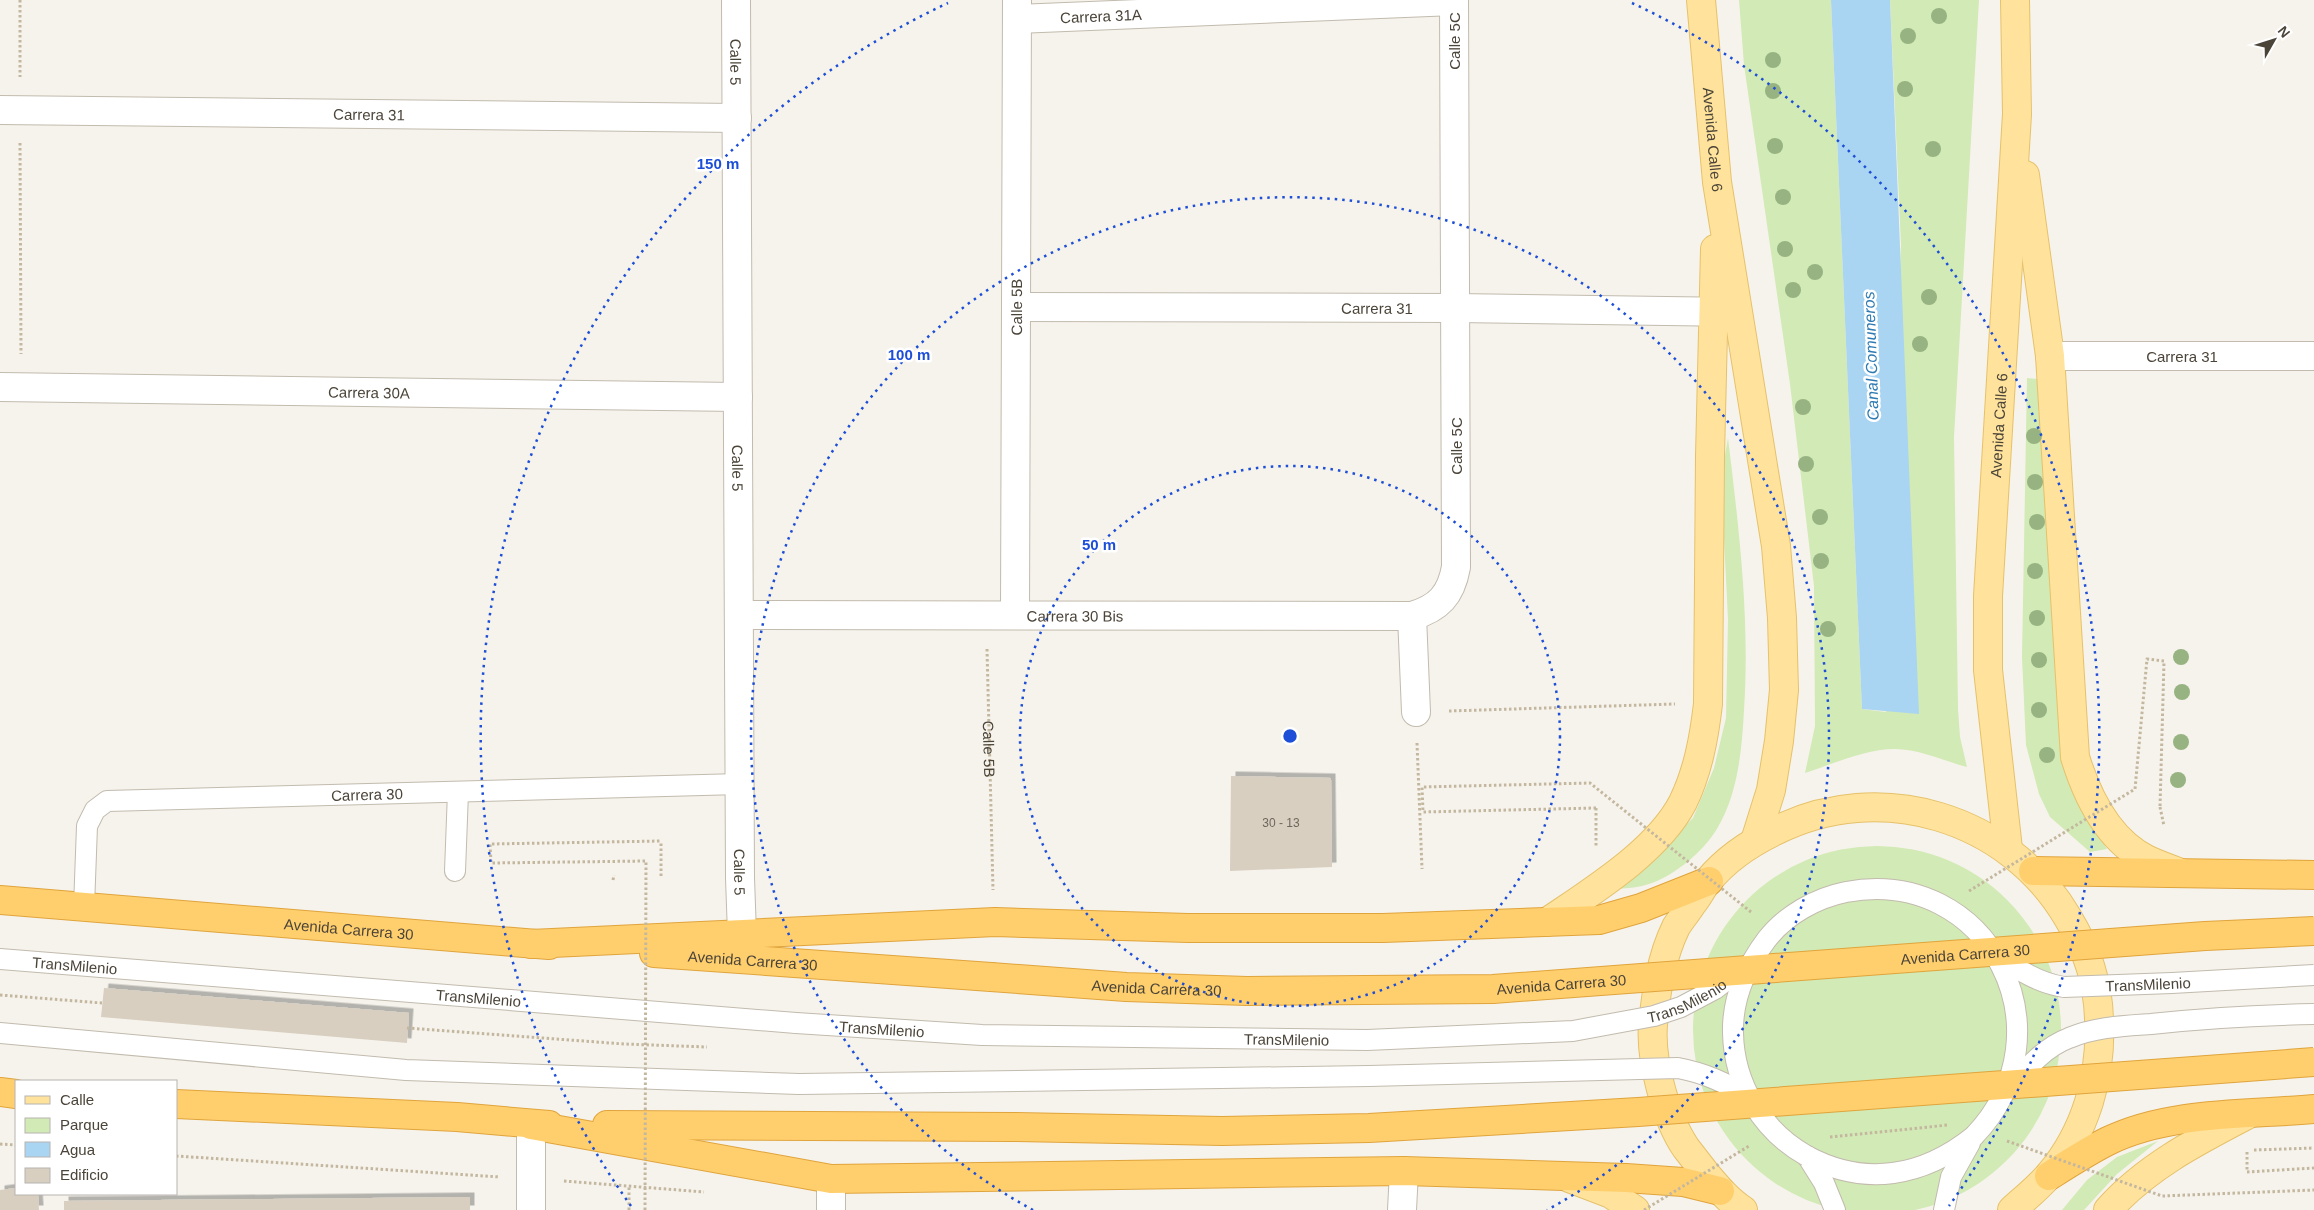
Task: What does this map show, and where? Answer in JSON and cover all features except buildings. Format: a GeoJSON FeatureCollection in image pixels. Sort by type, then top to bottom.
{"type":"FeatureCollection","features":[{"type":"Feature","properties":{"kind":"highway"},"geometry":{"type":"LineString","coordinates":[[2033,871],[2314,875]]}},
{"type":"Feature","properties":{"kind":"highway"},"geometry":{"type":"LineString","coordinates":[[531,944],[995,922],[1227,928],[1424,928],[1599,920],[1641,908],[1708,881]]}},
{"type":"Feature","properties":{"kind":"highway","name":"Avenida Carrera 30"},"geometry":{"type":"LineString","coordinates":[[0,900],[531,944],[1126,987],[1248,991],[1493,989],[2205,936],[2314,931]]}},
{"type":"Feature","properties":{"kind":"highway"},"geometry":{"type":"LineString","coordinates":[[531,1125],[1012,1127],[1222,1131],[1369,1128],[1638,1112],[2314,1062]]}},
{"type":"Feature","properties":{"kind":"highway"},"geometry":{"type":"LineString","coordinates":[[0,1092],[15,1094]]}},
{"type":"Feature","properties":{"kind":"highway"},"geometry":{"type":"LineString","coordinates":[[178,1104],[447,1117],[531,1125],[831,1179],[1404,1172],[1626,1178],[1683,1182],[1735,1204]]}},
{"type":"Feature","properties":{"kind":"highway"},"geometry":{"type":"LineString","coordinates":[[2049,1176],[2109,1141],[2139,1129],[2192,1117],[2247,1115],[2314,1109]]}},
{"type":"Feature","properties":{"kind":"main road","name":"Avenida Calle 6"},"geometry":{"type":"LineString","coordinates":[[1701,0],[1726,311]]}},
{"type":"Feature","properties":{"kind":"main road","name":"Avenida Calle 6"},"geometry":{"type":"LineString","coordinates":[[2008,849],[1988,670],[1988,596],[2017,114],[2015,0]]}},
{"type":"Feature","properties":{"kind":"main road"},"geometry":{"type":"LineString","coordinates":[[2017,114],[2050,356],[2075,757],[2083,784],[2109,825],[2121,839],[2148,860],[2182,873]]}},
{"type":"Feature","properties":{"kind":"main road"},"geometry":{"type":"LineString","coordinates":[[1726,311],[1776,546],[1782,618],[1784,690],[1779,741],[1771,790],[1755,841]]}},
{"type":"Feature","properties":{"kind":"main road"},"geometry":{"type":"LineString","coordinates":[[1547,922],[1625,867],[1664,829],[1682,804],[1699,760],[1708,704],[1710,456],[1726,311]]}},
{"type":"Feature","properties":{"kind":"main road"},"geometry":{"type":"LineString","coordinates":[[1735,1204],[1685,1146],[1662,1094],[1652,1038],[1657,982],[1676,928],[1708,881],[1730,859],[1755,841],[1794,821],[1838,809],[1882,806],[1927,813],[1969,827],[2008,849],[2033,871],[2058,900],[2076,932],[2091,966],[2099,1012],[2100,1039],[2096,1076],[2086,1112],[2070,1145],[2049,1176],[2012,1210]]}},
{"type":"Feature","properties":{"kind":"main road"},"geometry":{"type":"LineString","coordinates":[[2108,1210],[2148,1174],[2177,1153],[2192,1143],[2247,1115]]}},
{"type":"Feature","properties":{"kind":"main road"},"geometry":{"type":"LineString","coordinates":[[1565,1177],[1611,1194],[1635,1210]]}},
{"type":"Feature","properties":{"kind":"street","name":"Calle 5"},"geometry":{"type":"LineString","coordinates":[[736,0],[742,934]]}},
{"type":"Feature","properties":{"kind":"street","name":"Carrera 31A"},"geometry":{"type":"LineString","coordinates":[[1017,9],[1454,1]]}},
{"type":"Feature","properties":{"kind":"street","name":"Calle 5C"},"geometry":{"type":"LineString","coordinates":[[1412,616],[1427,611],[1444,598],[1453,584],[1456,568],[1454,1]]}},
{"type":"Feature","properties":{"kind":"street","name":"Calle 5B"},"geometry":{"type":"LineString","coordinates":[[1015,616],[1017,9]]}},
{"type":"Feature","properties":{"kind":"street","name":"Carrera 31"},"geometry":{"type":"LineString","coordinates":[[10,110],[737,118]]}},
{"type":"Feature","properties":{"kind":"street","name":"Carrera 31"},"geometry":{"type":"LineString","coordinates":[[1016,307],[1726,311]]}},
{"type":"Feature","properties":{"kind":"street","name":"Carrera 31"},"geometry":{"type":"LineString","coordinates":[[2050,356],[2314,356]]}},
{"type":"Feature","properties":{"kind":"street","name":"Carrera 30A"},"geometry":{"type":"LineString","coordinates":[[10,387],[738,397]]}},
{"type":"Feature","properties":{"kind":"street","name":"Carrera 30 Bis"},"geometry":{"type":"LineString","coordinates":[[739,615],[1412,616]]}},
{"type":"Feature","properties":{"kind":"street"},"geometry":{"type":"LineString","coordinates":[[1412,616],[1416,712]]}},
{"type":"Feature","properties":{"kind":"street"},"geometry":{"type":"LineString","coordinates":[[531,1125],[531,1210]]}},
{"type":"Feature","properties":{"kind":"street"},"geometry":{"type":"LineString","coordinates":[[1402,1210],[1404,1172]]}},
{"type":"Feature","properties":{"kind":"street"},"geometry":{"type":"LineString","coordinates":[[831,1179],[831,1210]]}},
{"type":"Feature","properties":{"kind":"lane","name":"Carrera 30"},"geometry":{"type":"LineString","coordinates":[[84,907],[87,826],[95,810],[107,801],[740,784]]}},
{"type":"Feature","properties":{"kind":"lane"},"geometry":{"type":"LineString","coordinates":[[456,871],[458,792]]}},
{"type":"Feature","properties":{"kind":"lane","name":"TransMilenio"},"geometry":{"type":"LineString","coordinates":[[1974,1136],[1934,1162],[1903,1172],[1870,1174],[1850,1172],[1819,1163],[1795,1150],[1772,1130],[1749,1098],[1738,1069],[1733,1029],[1736,1000],[1750,962],[1772,932],[1802,909],[1835,894],[1872,889],[1910,893],[1945,907],[1975,930],[2004,968],[2016,1011],[2016,1052],[2006,1091]]}},
{"type":"Feature","properties":{"kind":"lane","name":"TransMilenio"},"geometry":{"type":"LineString","coordinates":[[1992,951],[2032,978],[2047,984],[2064,987],[2314,975]]}},
{"type":"Feature","properties":{"kind":"lane","name":"TransMilenio"},"geometry":{"type":"LineString","coordinates":[[0,959],[796,1023],[982,1035],[1367,1040],[1573,1031],[1654,1016],[1681,1007],[1715,989],[1750,962]]}},
{"type":"Feature","properties":{"kind":"lane","name":"TransMilenio"},"geometry":{"type":"LineString","coordinates":[[1944,1210],[1950,1177],[1974,1136],[1988,1121],[2006,1091],[2029,1065],[2048,1050],[2068,1038],[2091,1030],[2172,1022],[2314,1014]]}},
{"type":"Feature","properties":{"kind":"lane","name":"TransMilenio"},"geometry":{"type":"LineString","coordinates":[[0,1033],[406,1070],[799,1084],[1369,1076],[1678,1068],[1700,1072],[1724,1082],[1749,1098]]}},
{"type":"Feature","properties":{"kind":"lane","name":"TransMilenio"},"geometry":{"type":"LineString","coordinates":[[1807,1156],[1824,1183],[1835,1210]]}},
{"type":"Feature","properties":{"kind":"path"},"geometry":{"type":"LineString","coordinates":[[10,387],[10,110],[20,0]]}},
{"type":"Feature","properties":{"kind":"path","name":"Calle 5B"},"geometry":{"type":"LineString","coordinates":[[986,615],[993,884]]}},
{"type":"Feature","properties":{"kind":"path"},"geometry":{"type":"LineString","coordinates":[[1960,896],[2135,789],[2147,659],[2164,661],[2160,807],[2164,826]]}},
{"type":"Feature","properties":{"kind":"path"},"geometry":{"type":"LineString","coordinates":[[1422,869],[1416,712],[1675,704]]}},
{"type":"Feature","properties":{"kind":"path"},"geometry":{"type":"LineString","coordinates":[[1596,846],[1596,808],[1423,812],[1422,787],[1590,783],[1758,917]]}},
{"type":"Feature","properties":{"kind":"path"},"geometry":{"type":"LineString","coordinates":[[645,1210],[646,861],[491,863],[490,844],[661,841],[661,876]]}},
{"type":"Feature","properties":{"kind":"path"},"geometry":{"type":"LineString","coordinates":[[614,875],[614,880]]}},
{"type":"Feature","properties":{"kind":"path"},"geometry":{"type":"LineString","coordinates":[[0,995],[102,1003]]}},
{"type":"Feature","properties":{"kind":"path"},"geometry":{"type":"LineString","coordinates":[[408,1028],[624,1044]]}},
{"type":"Feature","properties":{"kind":"path"},"geometry":{"type":"LineString","coordinates":[[0,1144],[15,1145]]}},
{"type":"Feature","properties":{"kind":"path"},"geometry":{"type":"LineString","coordinates":[[2314,1148],[2247,1150],[2248,1172],[2314,1168]]}},
{"type":"Feature","properties":{"kind":"path"},"geometry":{"type":"LineString","coordinates":[[629,1185],[629,1210]]}},
{"type":"Feature","properties":{"kind":"green space"},"geometry":{"type":"Polygon","coordinates":[[[1739,0],[1831,0],[1862,709],[1886,712],[1901,245],[1890,0],[1979,0],[1954,437],[1958,709],[1960,737],[1967,767],[1922,753],[1895,749],[1872,751],[1805,773],[1815,726],[1814,586],[1790,384],[1744,65],[1739,0]]]}},
{"type":"Feature","properties":{"kind":"green space"},"geometry":{"type":"Polygon","coordinates":[[[2027,378],[2038,379],[2053,630],[2064,753],[2079,800],[2107,849],[2090,852],[2050,817],[2039,794],[2026,745],[2022,657],[2027,378]]]}},
{"type":"Feature","properties":{"kind":"green space"},"geometry":{"type":"Polygon","coordinates":[[[1728,438],[1742,574],[1746,642],[1743,725],[1738,770],[1725,814],[1712,836],[1695,855],[1675,871],[1653,883],[1639,887],[1616,889],[1693,818],[1714,768],[1726,718],[1728,619],[1721,478],[1728,438]]]}},
{"type":"Feature","properties":{"kind":"green space"},"geometry":{"type":"Polygon","coordinates":[[[1859,847],[1895,847],[1930,854],[1964,868],[1994,888],[2019,913],[2039,943],[2053,977],[2060,1012],[2060,1048],[2053,1083],[2039,1117],[2019,1147],[1994,1172],[1964,1192],[1930,1206],[1907,1211],[1847,1211],[1824,1206],[1790,1192],[1760,1172],[1735,1147],[1715,1117],[1701,1083],[1694,1048],[1694,1012],[1701,977],[1715,943],[1735,913],[1760,888],[1790,868],[1824,854],[1859,847]]]}},
{"type":"Feature","properties":{"kind":"green space"},"geometry":{"type":"Polygon","coordinates":[[[2158,1141],[2117,1174],[2084,1210],[2062,1210],[2087,1180],[2117,1157],[2158,1141]]]}},
{"type":"Feature","properties":{"kind":"water","name":"Canal Comuneros"},"geometry":{"type":"Polygon","coordinates":[[[1831,0],[1890,0],[1919,714],[1862,709],[1831,0]]]}}]}
